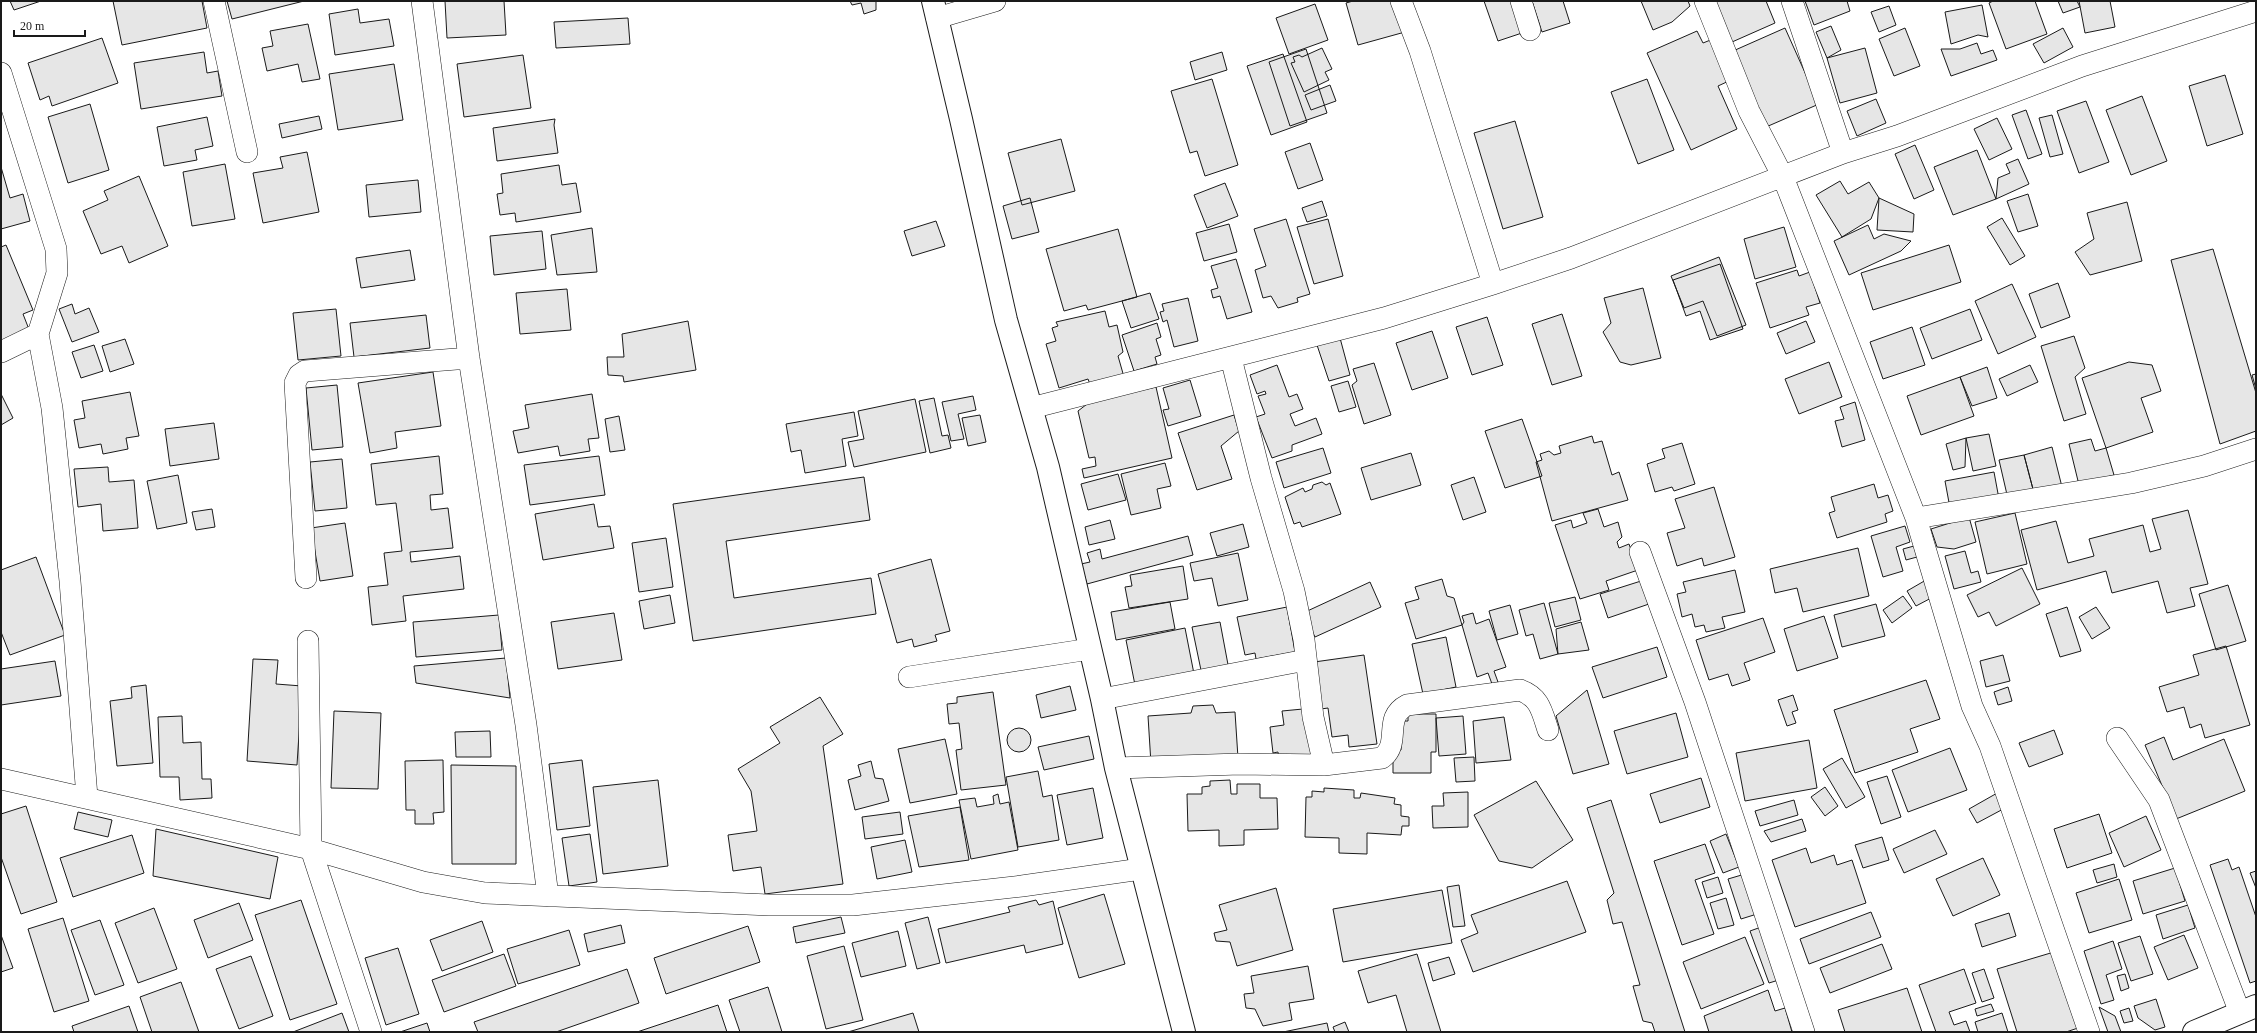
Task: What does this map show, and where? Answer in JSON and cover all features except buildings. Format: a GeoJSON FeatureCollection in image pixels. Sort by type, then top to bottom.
{"type":"FeatureCollection","features":[{"type":"Feature","properties":{"kind":"street"},"geometry":{"type":"LineString","coordinates":[[214,1],[247,152]]}},
{"type":"Feature","properties":{"kind":"street"},"geometry":{"type":"LineString","coordinates":[[422,1],[469,358],[526,725],[548,896]]}},
{"type":"Feature","properties":{"kind":"street"},"geometry":{"type":"LineString","coordinates":[[995,1],[935,9],[1006,320],[1048,467],[1102,699],[1116,768],[1184,1032]]}},
{"type":"Feature","properties":{"kind":"street"},"geometry":{"type":"LineString","coordinates":[[1401,1],[1420,51],[1494,284]]}},
{"type":"Feature","properties":{"kind":"street"},"geometry":{"type":"LineString","coordinates":[[1521,1],[1530,30]]}},
{"type":"Feature","properties":{"kind":"street"},"geometry":{"type":"LineString","coordinates":[[1705,1],[1749,111],[1783,177],[1916,518],[1972,706],[1990,746],[2089,1032]]}},
{"type":"Feature","properties":{"kind":"street"},"geometry":{"type":"LineString","coordinates":[[1792,1],[1843,153]]}},
{"type":"Feature","properties":{"kind":"street"},"geometry":{"type":"LineString","coordinates":[[1031,408],[1384,318],[1494,284],[1571,258],[1843,153],[1897,136],[2082,66],[2256,11]]}},
{"type":"Feature","properties":{"kind":"street"},"geometry":{"type":"LineString","coordinates":[[1,73],[56,249],[57,273],[38,334],[52,408],[69,573],[87,797]]}},
{"type":"Feature","properties":{"kind":"street"},"geometry":{"type":"LineString","coordinates":[[1,352],[38,334]]}},
{"type":"Feature","properties":{"kind":"street"},"geometry":{"type":"LineString","coordinates":[[306,578],[295,384],[299,375],[305,371],[469,358]]}},
{"type":"Feature","properties":{"kind":"street"},"geometry":{"type":"LineString","coordinates":[[1231,358],[1261,478],[1294,591],[1306,660],[1313,717],[1324,765]]}},
{"type":"Feature","properties":{"kind":"street"},"geometry":{"type":"LineString","coordinates":[[1916,518],[2131,483],[2204,466],[2256,449]]}},
{"type":"Feature","properties":{"kind":"street"},"geometry":{"type":"LineString","coordinates":[[1640,552],[1692,695],[1804,1032]]}},
{"type":"Feature","properties":{"kind":"street"},"geometry":{"type":"LineString","coordinates":[[308,642],[311,849],[370,1032]]}},
{"type":"Feature","properties":{"kind":"street"},"geometry":{"type":"LineString","coordinates":[[908,677],[1090,649]]}},
{"type":"Feature","properties":{"kind":"street"},"geometry":{"type":"LineString","coordinates":[[1102,699],[1306,660]]}},
{"type":"Feature","properties":{"kind":"street"},"geometry":{"type":"LineString","coordinates":[[1116,768],[1240,764],[1324,765],[1382,758],[1388,754],[1391,744],[1394,718],[1399,710],[1407,705],[1520,690],[1531,694],[1539,704],[1548,730]]}},
{"type":"Feature","properties":{"kind":"street"},"geometry":{"type":"LineString","coordinates":[[2117,738],[2159,800],[2248,1010],[2194,1032]]}},
{"type":"Feature","properties":{"kind":"street"},"geometry":{"type":"LineString","coordinates":[[1,779],[87,797],[311,849],[423,882],[485,893],[769,905],[853,904],[1022,886],[1141,869]]}}]}
